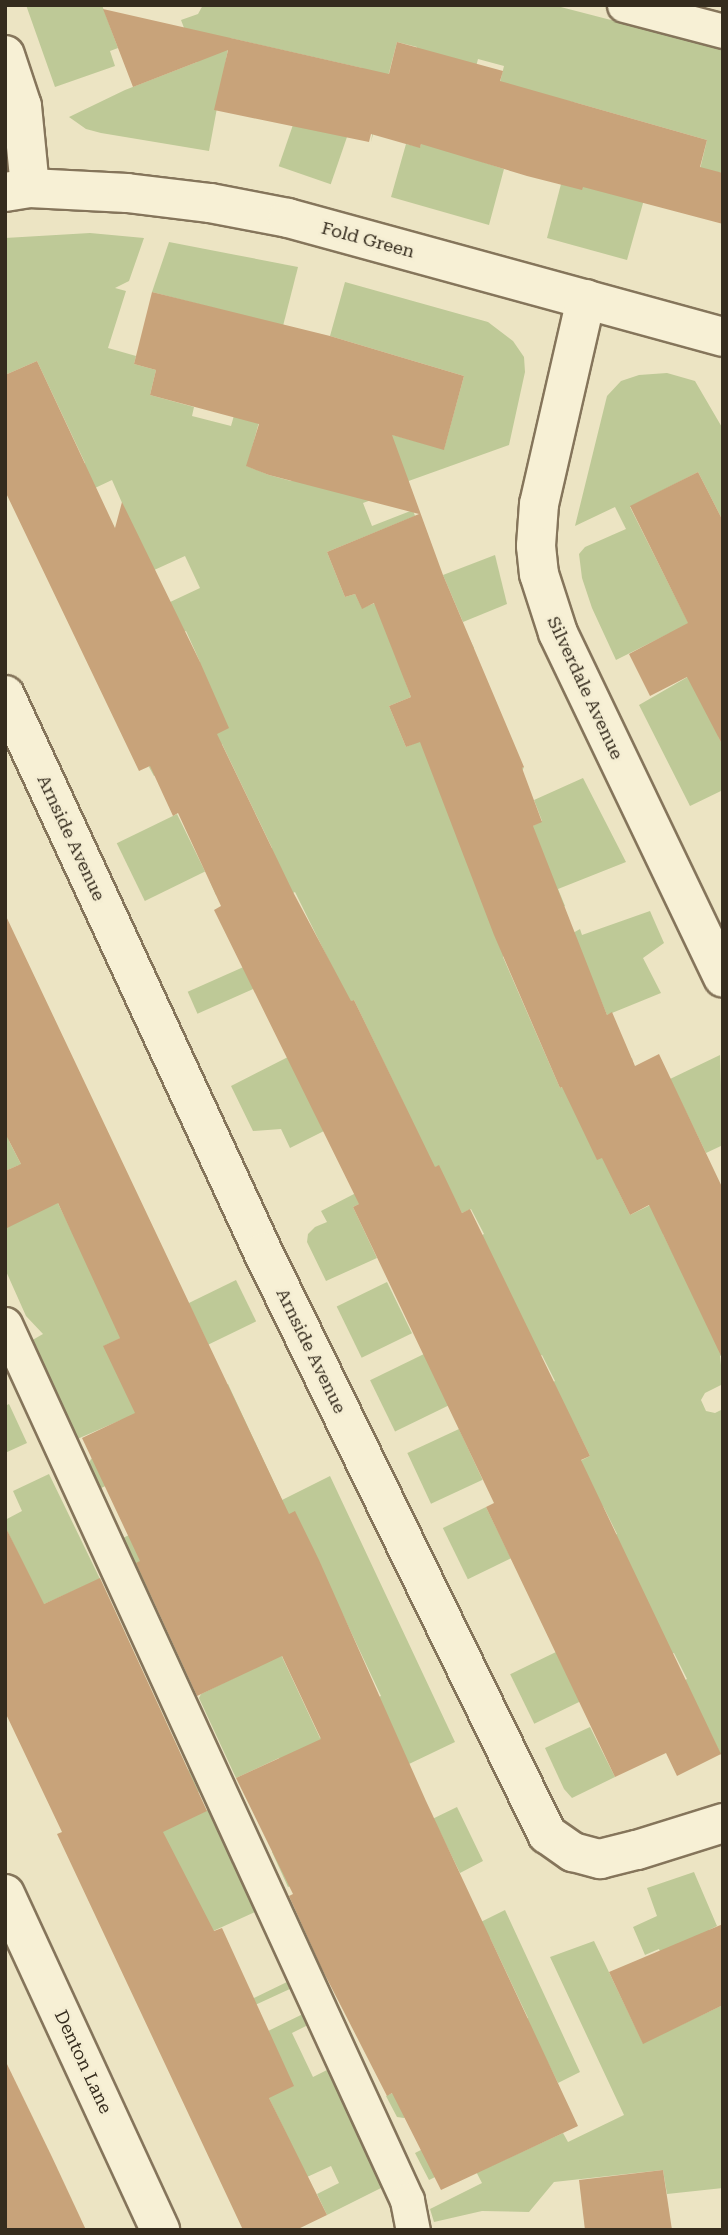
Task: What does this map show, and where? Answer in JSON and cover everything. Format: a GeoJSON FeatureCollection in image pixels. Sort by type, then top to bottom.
{"type":"FeatureCollection","features":[{"type":"Feature","properties":{"kind":"street"},"geometry":{"type":"LineString","coordinates":[[5,55],[22,106],[18,190]]}},
{"type":"Feature","properties":{"kind":"street","name":"Fold Green"},"geometry":{"type":"LineString","coordinates":[[18,190],[127,193],[262,213],[723,337]]}},
{"type":"Feature","properties":{"kind":"street","name":"Silverdale Avenue"},"geometry":{"type":"LineString","coordinates":[[586,299],[539,504],[539,574],[558,633],[723,977]]}},
{"type":"Feature","properties":{"kind":"street","name":"Arnside Avenue"},"geometry":{"type":"LineString","coordinates":[[5,695],[263,1252],[547,1834],[572,1852],[600,1859],[723,1823]]}},
{"type":"Feature","properties":{"kind":"street","name":"Denton Lane"},"geometry":{"type":"LineString","coordinates":[[5,1894],[160,2230]]}},
{"type":"Feature","properties":{"kind":"lane"},"geometry":{"type":"LineString","coordinates":[[624,5],[723,31]]}},
{"type":"Feature","properties":{"kind":"lane"},"geometry":{"type":"LineString","coordinates":[[5,1324],[407,2200],[412,2229]]}},
{"type":"Feature","properties":{"kind":"green space"},"geometry":{"type":"Polygon","coordinates":[[[26,5],[102,5],[118,48],[110,51],[115,66],[55,87],[26,5]]]}},
{"type":"Feature","properties":{"kind":"green space"},"geometry":{"type":"Polygon","coordinates":[[[203,5],[553,5],[723,49],[723,173],[700,169],[707,140],[577,103],[499,86],[504,66],[478,59],[473,79],[414,62],[417,47],[397,42],[371,142],[378,99],[356,94],[362,68],[230,38],[209,151],[101,133],[86,129],[69,117],[125,90],[197,62],[181,20],[198,14],[203,5]]]}},
{"type":"Feature","properties":{"kind":"green space"},"geometry":{"type":"Polygon","coordinates":[[[295,119],[347,137],[331,184],[279,166],[295,119]]]}},
{"type":"Feature","properties":{"kind":"green space"},"geometry":{"type":"Polygon","coordinates":[[[422,142],[504,169],[489,225],[391,197],[406,144],[420,147],[422,142]]]}},
{"type":"Feature","properties":{"kind":"green space"},"geometry":{"type":"Polygon","coordinates":[[[585,180],[645,196],[627,260],[547,238],[561,184],[585,180]]]}},
{"type":"Feature","properties":{"kind":"green space"},"geometry":{"type":"Polygon","coordinates":[[[90,233],[144,238],[129,281],[115,288],[126,291],[108,348],[136,356],[134,364],[156,370],[150,395],[194,407],[192,416],[231,426],[239,398],[264,404],[247,466],[269,475],[291,481],[375,430],[444,449],[464,376],[330,336],[345,282],[488,322],[513,341],[524,357],[525,372],[509,445],[403,483],[404,488],[363,503],[372,526],[413,510],[415,516],[327,552],[345,597],[355,594],[362,608],[375,603],[470,640],[474,648],[404,678],[411,697],[389,706],[406,747],[429,737],[454,797],[524,767],[522,771],[533,826],[542,821],[534,800],[583,778],[626,862],[558,889],[565,906],[520,926],[503,957],[560,1088],[632,1058],[634,1066],[617,1188],[630,1215],[715,1173],[663,1234],[723,1354],[720,1356],[723,1384],[705,1393],[701,1400],[706,1411],[715,1413],[723,1409],[721,1755],[708,1728],[676,1685],[687,1679],[674,1653],[665,1657],[607,1540],[617,1534],[604,1508],[572,1465],[590,1456],[577,1430],[545,1387],[555,1381],[542,1355],[533,1360],[473,1240],[484,1234],[471,1209],[462,1213],[438,1166],[353,1207],[377,1258],[326,1281],[307,1242],[308,1234],[315,1227],[327,1222],[321,1211],[354,1194],[402,1100],[354,1000],[278,1036],[336,975],[295,892],[263,908],[216,895],[209,879],[272,848],[222,744],[154,776],[149,767],[178,673],[200,662],[186,631],[164,642],[136,618],[200,588],[185,556],[152,571],[112,480],[29,519],[85,463],[37,361],[5,375],[5,238],[90,233]]]}},
{"type":"Feature","properties":{"kind":"green space"},"geometry":{"type":"Polygon","coordinates":[[[169,242],[298,267],[283,326],[152,292],[169,242]]]}},
{"type":"Feature","properties":{"kind":"green space"},"geometry":{"type":"Polygon","coordinates":[[[667,373],[695,381],[723,429],[723,521],[698,472],[630,507],[696,638],[723,733],[718,736],[723,746],[723,790],[690,806],[639,705],[691,675],[670,633],[616,660],[592,608],[582,578],[579,554],[585,547],[626,529],[615,507],[575,526],[607,396],[621,381],[639,375],[667,373]]]}},
{"type":"Feature","properties":{"kind":"green space"},"geometry":{"type":"Polygon","coordinates":[[[495,555],[507,604],[463,622],[443,575],[495,555]]]}},
{"type":"Feature","properties":{"kind":"green space"},"geometry":{"type":"Polygon","coordinates":[[[177,814],[205,872],[145,901],[117,843],[177,814]]]}},
{"type":"Feature","properties":{"kind":"green space"},"geometry":{"type":"Polygon","coordinates":[[[650,911],[664,943],[643,958],[661,993],[607,1015],[573,933],[580,929],[582,935],[650,911]]]}},
{"type":"Feature","properties":{"kind":"green space"},"geometry":{"type":"Polygon","coordinates":[[[248,965],[258,987],[197,1014],[188,992],[248,965]]]}},
{"type":"Feature","properties":{"kind":"green space"},"geometry":{"type":"Polygon","coordinates":[[[720,1055],[723,1145],[706,1153],[670,1079],[720,1055]]]}},
{"type":"Feature","properties":{"kind":"green space"},"geometry":{"type":"Polygon","coordinates":[[[288,1057],[324,1131],[290,1148],[281,1129],[253,1131],[231,1086],[288,1057]]]}},
{"type":"Feature","properties":{"kind":"green space"},"geometry":{"type":"Polygon","coordinates":[[[5,1096],[9,1141],[22,1166],[50,1187],[72,1232],[184,1307],[104,1346],[144,1424],[228,1384],[282,1500],[330,1476],[455,1742],[409,1764],[422,1824],[457,1807],[483,1861],[460,1873],[439,1830],[416,1954],[505,1910],[580,2072],[558,2083],[536,2039],[491,2166],[563,2133],[568,2142],[624,2115],[550,1957],[594,1941],[643,2043],[723,2005],[723,2188],[667,2194],[663,2170],[554,2182],[529,2212],[482,2211],[434,2222],[430,2209],[482,2183],[470,2160],[429,2180],[415,2153],[468,2126],[454,2095],[404,2118],[397,2117],[386,2096],[425,2078],[332,1867],[288,1887],[272,1852],[289,1779],[279,1758],[236,1778],[199,1698],[201,1694],[242,1674],[150,1594],[137,1568],[123,1538],[165,1517],[143,1470],[101,1488],[88,1465],[91,1459],[131,1440],[121,1420],[75,1440],[29,1342],[43,1334],[26,1316],[5,1269],[5,1229],[19,1165],[5,1171],[5,1096]],[[343,1615],[277,1646],[320,1738],[373,1714],[367,1702],[381,1696],[343,1615]],[[490,1938],[424,1969],[443,2058],[528,2018],[490,1938]]]}},
{"type":"Feature","properties":{"kind":"green space"},"geometry":{"type":"Polygon","coordinates":[[[236,1280],[256,1321],[209,1345],[188,1303],[236,1280]]]}},
{"type":"Feature","properties":{"kind":"green space"},"geometry":{"type":"Polygon","coordinates":[[[387,1282],[412,1333],[362,1358],[337,1307],[387,1282]]]}},
{"type":"Feature","properties":{"kind":"green space"},"geometry":{"type":"Polygon","coordinates":[[[424,1354],[449,1405],[395,1432],[370,1380],[424,1354]]]}},
{"type":"Feature","properties":{"kind":"green space"},"geometry":{"type":"Polygon","coordinates":[[[9,1404],[27,1443],[5,1453],[5,1406],[9,1404]]]}},
{"type":"Feature","properties":{"kind":"green space"},"geometry":{"type":"Polygon","coordinates":[[[459,1429],[483,1480],[431,1504],[407,1453],[459,1429]]]}},
{"type":"Feature","properties":{"kind":"green space"},"geometry":{"type":"Polygon","coordinates":[[[49,1474],[100,1579],[42,1605],[5,1526],[5,1520],[22,1511],[13,1491],[49,1474]]]}},
{"type":"Feature","properties":{"kind":"green space"},"geometry":{"type":"Polygon","coordinates":[[[486,1507],[511,1558],[468,1579],[443,1528],[486,1507]]]}},
{"type":"Feature","properties":{"kind":"green space"},"geometry":{"type":"Polygon","coordinates":[[[556,1652],[580,1701],[534,1724],[510,1674],[556,1652]]]}},
{"type":"Feature","properties":{"kind":"green space"},"geometry":{"type":"Polygon","coordinates":[[[590,1727],[615,1777],[572,1798],[564,1789],[545,1748],[590,1727]]]}},
{"type":"Feature","properties":{"kind":"green space"},"geometry":{"type":"Polygon","coordinates":[[[189,1770],[199,1792],[177,1802],[186,1820],[208,1810],[255,1912],[211,1932],[129,1800],[189,1770]]]}},
{"type":"Feature","properties":{"kind":"green space"},"geometry":{"type":"Polygon","coordinates":[[[694,1872],[717,1926],[709,1930],[710,1934],[662,1956],[659,1949],[645,1955],[633,1927],[657,1916],[647,1888],[694,1872]]]}},
{"type":"Feature","properties":{"kind":"green space"},"geometry":{"type":"Polygon","coordinates":[[[289,1981],[292,1988],[253,2006],[266,2032],[305,2013],[310,2024],[292,2033],[313,2077],[331,2068],[387,2185],[327,2215],[317,2194],[339,2183],[331,2166],[307,2177],[227,2011],[289,1981]]]}},
{"type":"Feature","properties":{"kind":"building"},"geometry":{"type":"Polygon","coordinates":[[[103,9],[389,74],[397,42],[503,71],[500,81],[707,140],[700,167],[723,173],[723,224],[583,187],[582,190],[527,176],[421,144],[420,148],[371,134],[369,142],[214,110],[228,50],[133,87],[103,9]]]}},
{"type":"Feature","properties":{"kind":"building"},"geometry":{"type":"Polygon","coordinates":[[[152,292],[330,336],[464,376],[444,450],[392,435],[443,575],[524,767],[522,768],[542,822],[533,826],[607,1015],[612,1012],[635,1066],[659,1054],[723,1189],[723,1360],[649,1205],[630,1215],[602,1158],[597,1160],[562,1087],[560,1088],[494,935],[420,742],[406,747],[389,706],[411,697],[374,603],[362,609],[355,594],[345,597],[327,552],[419,514],[269,475],[246,466],[259,424],[150,395],[156,370],[134,364],[152,292]]]}},
{"type":"Feature","properties":{"kind":"building"},"geometry":{"type":"Polygon","coordinates":[[[37,361],[115,528],[122,502],[229,728],[217,734],[293,892],[351,1001],[354,1000],[435,1167],[439,1165],[462,1213],[470,1209],[590,1456],[581,1460],[721,1754],[677,1776],[666,1753],[615,1777],[486,1507],[494,1503],[353,1207],[359,1204],[214,910],[221,906],[178,813],[173,816],[150,766],[139,771],[5,491],[5,375],[37,361]]]}},
{"type":"Feature","properties":{"kind":"building"},"geometry":{"type":"Polygon","coordinates":[[[698,472],[723,521],[723,746],[687,677],[650,696],[629,654],[688,623],[630,506],[698,472]]]}},
{"type":"Feature","properties":{"kind":"building"},"geometry":{"type":"Polygon","coordinates":[[[5,914],[289,1514],[295,1511],[319,1560],[426,1801],[578,2126],[441,2190],[392,2093],[387,2096],[321,1967],[289,1896],[293,1894],[236,1778],[321,1739],[282,1656],[197,1696],[136,1563],[140,1561],[82,1438],[135,1413],[103,1346],[120,1338],[58,1203],[5,1229],[5,1171],[21,1164],[5,1133],[5,914]]]}},
{"type":"Feature","properties":{"kind":"building"},"geometry":{"type":"Polygon","coordinates":[[[5,1526],[44,1604],[100,1578],[207,1811],[163,1832],[214,1931],[222,1928],[294,2086],[269,2098],[327,2215],[296,2230],[243,2230],[57,1834],[62,1832],[5,1712],[5,1526]]]}},
{"type":"Feature","properties":{"kind":"building"},"geometry":{"type":"Polygon","coordinates":[[[723,1924],[723,2005],[643,2044],[609,1972],[723,1924]]]}},
{"type":"Feature","properties":{"kind":"building"},"geometry":{"type":"Polygon","coordinates":[[[5,2060],[52,2157],[86,2230],[5,2230],[5,2060]]]}},
{"type":"Feature","properties":{"kind":"building"},"geometry":{"type":"Polygon","coordinates":[[[663,2170],[672,2230],[585,2230],[579,2180],[663,2170]]]}}]}
